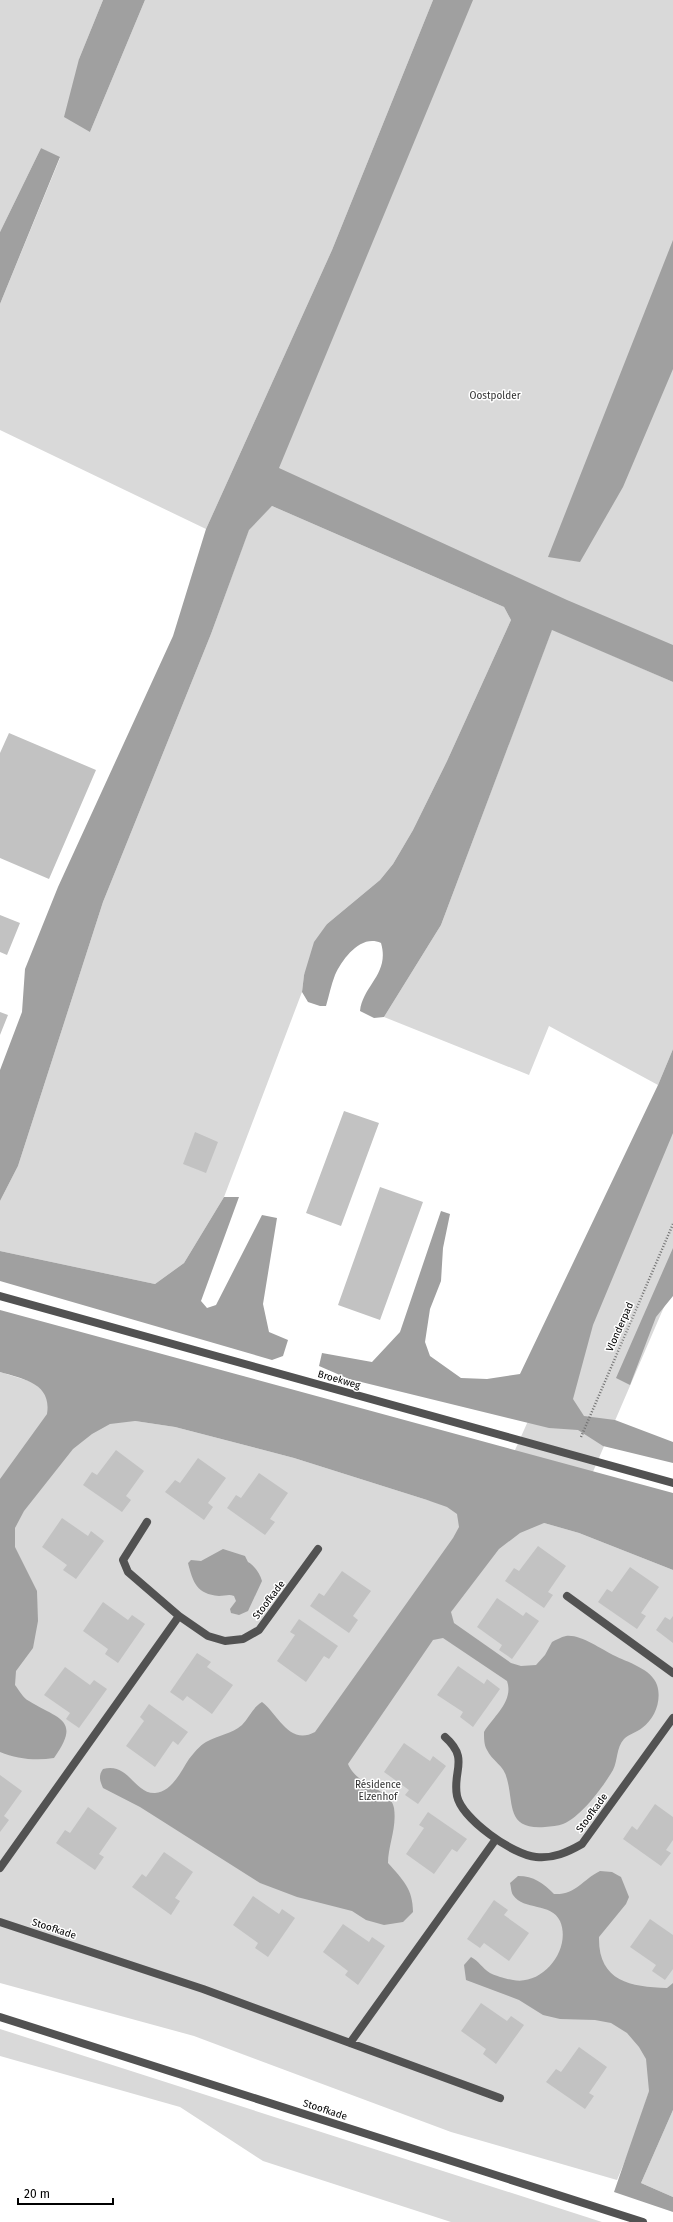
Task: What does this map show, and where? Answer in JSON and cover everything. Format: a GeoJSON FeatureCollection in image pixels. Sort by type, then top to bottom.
{"type":"FeatureCollection","features":[{"type":"Feature","properties":{"kind":"street","name":"Broekweg"},"geometry":{"type":"LineString","coordinates":[[0,1296],[673,1483]]}},
{"type":"Feature","properties":{"kind":"street","name":"Stoofkade"},"geometry":{"type":"LineString","coordinates":[[147,1522],[123,1560],[128,1572],[179,1616],[208,1636],[225,1641],[243,1639],[259,1630],[318,1549]]}},
{"type":"Feature","properties":{"kind":"street"},"geometry":{"type":"LineString","coordinates":[[567,1596],[673,1673]]}},
{"type":"Feature","properties":{"kind":"street"},"geometry":{"type":"LineString","coordinates":[[0,1868],[179,1616]]}},
{"type":"Feature","properties":{"kind":"street","name":"Stoofkade"},"geometry":{"type":"LineString","coordinates":[[445,1737],[454,1745],[459,1760],[457,1796],[465,1812],[496,1839],[513,1850],[536,1857],[564,1854],[582,1844],[673,1718]]}},
{"type":"Feature","properties":{"kind":"street"},"geometry":{"type":"LineString","coordinates":[[350,2043],[496,1839]]}},
{"type":"Feature","properties":{"kind":"street","name":"Stoofkade"},"geometry":{"type":"LineString","coordinates":[[0,1922],[203,1989],[500,2098]]}},
{"type":"Feature","properties":{"kind":"street","name":"Stoofkade"},"geometry":{"type":"LineString","coordinates":[[0,2017],[643,2222]]}},
{"type":"Feature","properties":{"kind":"path","name":"Vlonderpad"},"geometry":{"type":"LineString","coordinates":[[582,1436],[673,1224]]}},
{"type":"Feature","properties":{"kind":"green space"},"geometry":{"type":"Polygon","coordinates":[[[0,0],[103,0],[79,59],[90,132],[145,0],[433,0],[332,250],[206,529],[0,430],[0,304],[60,158],[41,148],[0,232],[0,0]]]}},
{"type":"Feature","properties":{"kind":"green space","name":"Oostpolder"},"geometry":{"type":"Polygon","coordinates":[[[467,0],[673,0],[673,661],[262,494],[467,0]]]}},
{"type":"Feature","properties":{"kind":"green space"},"geometry":{"type":"Polygon","coordinates":[[[272,506],[504,607],[511,620],[447,761],[413,830],[393,864],[380,880],[327,924],[304,975],[302,992],[224,1197],[184,1263],[155,1284],[0,1251],[0,1201],[18,1166],[103,902],[211,634],[249,529],[272,506]]]}},
{"type":"Feature","properties":{"kind":"green space"},"geometry":{"type":"Polygon","coordinates":[[[552,629],[673,682],[673,1049],[658,1085],[549,1026],[529,1075],[384,1017],[441,925],[552,629]]]}},
{"type":"Feature","properties":{"kind":"green space"},"geometry":{"type":"Polygon","coordinates":[[[673,1097],[673,1286],[586,1488],[507,1468],[673,1097]]]}},
{"type":"Feature","properties":{"kind":"green space","name":"Résidence Elzenhof"},"geometry":{"type":"Polygon","coordinates":[[[0,1372],[32,1382],[135,1421],[175,1427],[294,1458],[427,1500],[544,1523],[579,1533],[673,1570],[673,2018],[632,2144],[617,2180],[451,2132],[194,2036],[0,1983],[0,1372]]]}},
{"type":"Feature","properties":{"kind":"green space"},"geometry":{"type":"Polygon","coordinates":[[[0,2029],[602,2222],[451,2222],[263,2161],[180,2107],[0,2056],[0,2029]]]}},
{"type":"Feature","properties":{"kind":"green space"},"geometry":{"type":"Polygon","coordinates":[[[673,2110],[673,2197],[641,2183],[673,2110]]]}},
{"type":"Feature","properties":{"kind":"shaded area"},"geometry":{"type":"Polygon","coordinates":[[[103,0],[145,0],[90,132],[64,117],[79,59],[103,0]]]}},
{"type":"Feature","properties":{"kind":"shaded area"},"geometry":{"type":"Polygon","coordinates":[[[433,0],[473,0],[279,468],[567,600],[673,645],[673,682],[552,630],[441,925],[384,1017],[374,1018],[360,1011],[362,1002],[382,963],[383,954],[381,943],[374,941],[366,942],[354,949],[338,968],[326,1006],[320,1006],[308,1002],[302,992],[304,975],[314,942],[327,924],[380,880],[393,864],[413,830],[447,761],[511,620],[504,607],[272,506],[249,530],[211,634],[103,902],[18,1166],[0,1201],[0,1070],[22,1012],[25,969],[58,887],[173,636],[206,529],[332,250],[433,0]]]}},
{"type":"Feature","properties":{"kind":"shaded area"},"geometry":{"type":"Polygon","coordinates":[[[41,148],[60,157],[0,304],[0,232],[41,148]]]}},
{"type":"Feature","properties":{"kind":"shaded area"},"geometry":{"type":"Polygon","coordinates":[[[673,240],[673,369],[623,487],[580,562],[548,557],[673,240]]]}},
{"type":"Feature","properties":{"kind":"shaded area"},"geometry":{"type":"Polygon","coordinates":[[[673,1049],[673,1133],[593,1325],[573,1399],[584,1416],[615,1420],[673,1442],[673,1463],[603,1446],[578,1430],[549,1428],[349,1379],[319,1366],[322,1353],[372,1362],[400,1332],[441,1211],[450,1214],[443,1248],[441,1281],[430,1309],[425,1342],[430,1356],[461,1378],[487,1379],[520,1374],[658,1085],[673,1049]]]}},
{"type":"Feature","properties":{"kind":"shaded area"},"geometry":{"type":"Polygon","coordinates":[[[224,1197],[239,1197],[201,1301],[207,1308],[216,1305],[262,1215],[277,1218],[263,1304],[269,1332],[288,1340],[283,1356],[272,1360],[0,1281],[0,1251],[155,1284],[184,1263],[224,1197]]]}},
{"type":"Feature","properties":{"kind":"shaded area"},"geometry":{"type":"Polygon","coordinates":[[[673,1248],[673,1296],[656,1317],[630,1385],[616,1378],[673,1248]]]}},
{"type":"Feature","properties":{"kind":"shaded area"},"geometry":{"type":"Polygon","coordinates":[[[0,1310],[673,1493],[673,1570],[579,1533],[544,1523],[520,1533],[499,1549],[451,1612],[454,1623],[511,1663],[521,1666],[536,1665],[545,1655],[552,1642],[564,1636],[572,1636],[578,1637],[645,1670],[654,1679],[657,1685],[659,1697],[651,1720],[642,1728],[624,1739],[618,1750],[613,1770],[604,1785],[577,1815],[557,1826],[532,1827],[518,1820],[514,1814],[505,1774],[501,1767],[489,1754],[484,1741],[484,1732],[502,1708],[508,1695],[507,1681],[443,1638],[433,1640],[348,1764],[352,1771],[366,1783],[387,1796],[392,1802],[395,1815],[388,1863],[406,1885],[413,1904],[413,1912],[403,1922],[384,1925],[366,1920],[352,1911],[297,1897],[260,1883],[140,1807],[103,1788],[100,1778],[101,1772],[103,1769],[112,1768],[119,1770],[142,1789],[148,1792],[161,1792],[171,1785],[201,1745],[238,1728],[262,1702],[291,1732],[298,1735],[306,1735],[315,1732],[453,1538],[459,1527],[457,1514],[447,1507],[427,1500],[294,1458],[175,1427],[135,1421],[110,1424],[92,1434],[73,1449],[24,1511],[15,1528],[15,1547],[37,1591],[38,1621],[33,1648],[16,1671],[15,1685],[27,1700],[63,1722],[66,1728],[66,1735],[54,1758],[27,1759],[0,1752],[0,1479],[47,1414],[47,1404],[45,1395],[34,1384],[18,1377],[0,1372],[0,1310]]]}},
{"type":"Feature","properties":{"kind":"shaded area"},"geometry":{"type":"Polygon","coordinates":[[[223,1549],[245,1556],[248,1562],[256,1570],[262,1581],[248,1611],[239,1615],[231,1613],[230,1609],[236,1601],[234,1596],[212,1595],[201,1590],[194,1582],[188,1563],[191,1560],[201,1561],[223,1549]]]}},
{"type":"Feature","properties":{"kind":"shaded area"},"geometry":{"type":"Polygon","coordinates":[[[600,1871],[612,1872],[621,1877],[629,1897],[626,1904],[599,1937],[600,1952],[604,1963],[610,1972],[619,1979],[629,1983],[641,1986],[667,1988],[673,1983],[673,2110],[641,2183],[673,2197],[673,2212],[614,2192],[649,2091],[646,2059],[639,2047],[627,2033],[611,2023],[595,2020],[560,2019],[543,2015],[519,2000],[466,1980],[464,1965],[471,1957],[492,1974],[510,1980],[524,1980],[535,1977],[544,1971],[558,1954],[562,1943],[563,1932],[560,1921],[556,1915],[550,1911],[524,1903],[513,1895],[510,1883],[518,1876],[534,1879],[542,1883],[554,1894],[562,1894],[573,1890],[600,1871]]]}},
{"type":"Feature","properties":{"kind":"building"},"geometry":{"type":"Polygon","coordinates":[[[9,733],[96,770],[49,879],[0,858],[0,753],[9,733]]]}},
{"type":"Feature","properties":{"kind":"building"},"geometry":{"type":"Polygon","coordinates":[[[0,915],[20,923],[7,955],[0,952],[0,915]]]}},
{"type":"Feature","properties":{"kind":"building"},"geometry":{"type":"Polygon","coordinates":[[[0,1012],[8,1015],[0,1035],[0,1012]]]}},
{"type":"Feature","properties":{"kind":"building"},"geometry":{"type":"Polygon","coordinates":[[[344,1111],[379,1123],[341,1226],[306,1213],[344,1111]]]}},
{"type":"Feature","properties":{"kind":"building"},"geometry":{"type":"Polygon","coordinates":[[[195,1132],[218,1142],[206,1173],[183,1164],[195,1132]]]}},
{"type":"Feature","properties":{"kind":"building"},"geometry":{"type":"Polygon","coordinates":[[[380,1187],[423,1202],[380,1320],[338,1305],[380,1187]]]}},
{"type":"Feature","properties":{"kind":"building"},"geometry":{"type":"Polygon","coordinates":[[[116,1450],[144,1471],[126,1496],[131,1500],[122,1512],[83,1485],[92,1472],[97,1475],[116,1450]]]}},
{"type":"Feature","properties":{"kind":"building"},"geometry":{"type":"Polygon","coordinates":[[[198,1458],[226,1478],[208,1503],[213,1507],[204,1520],[165,1492],[175,1480],[180,1483],[198,1458]]]}},
{"type":"Feature","properties":{"kind":"building"},"geometry":{"type":"Polygon","coordinates":[[[259,1473],[288,1493],[270,1519],[275,1522],[265,1535],[227,1508],[236,1495],[241,1498],[259,1473]]]}},
{"type":"Feature","properties":{"kind":"building"},"geometry":{"type":"Polygon","coordinates":[[[62,1518],[88,1536],[91,1531],[104,1541],[76,1579],[63,1570],[67,1565],[42,1547],[62,1518]]]}},
{"type":"Feature","properties":{"kind":"building"},"geometry":{"type":"Polygon","coordinates":[[[538,1546],[566,1566],[548,1592],[553,1595],[544,1608],[505,1581],[514,1568],[519,1571],[538,1546]]]}},
{"type":"Feature","properties":{"kind":"building"},"geometry":{"type":"Polygon","coordinates":[[[630,1567],[659,1587],[641,1613],[646,1616],[637,1629],[598,1602],[607,1589],[612,1592],[630,1567]]]}},
{"type":"Feature","properties":{"kind":"building"},"geometry":{"type":"Polygon","coordinates":[[[342,1571],[371,1591],[353,1616],[358,1620],[349,1633],[310,1606],[319,1593],[324,1596],[342,1571]]]}},
{"type":"Feature","properties":{"kind":"building"},"geometry":{"type":"Polygon","coordinates":[[[497,1598],[523,1616],[526,1612],[539,1621],[512,1659],[499,1650],[502,1645],[477,1627],[497,1598]]]}},
{"type":"Feature","properties":{"kind":"building"},"geometry":{"type":"Polygon","coordinates":[[[103,1602],[128,1620],[132,1615],[145,1624],[118,1663],[105,1654],[108,1649],[83,1631],[103,1602]]]}},
{"type":"Feature","properties":{"kind":"building"},"geometry":{"type":"Polygon","coordinates":[[[673,1616],[673,1643],[656,1630],[665,1617],[670,1620],[673,1616]]]}},
{"type":"Feature","properties":{"kind":"building"},"geometry":{"type":"Polygon","coordinates":[[[299,1619],[338,1646],[329,1659],[324,1656],[306,1682],[277,1661],[295,1635],[290,1632],[299,1619]]]}},
{"type":"Feature","properties":{"kind":"building"},"geometry":{"type":"Polygon","coordinates":[[[197,1653],[211,1662],[207,1667],[233,1685],[212,1714],[187,1696],[183,1701],[170,1692],[197,1653]]]}},
{"type":"Feature","properties":{"kind":"building"},"geometry":{"type":"Polygon","coordinates":[[[458,1666],[484,1684],[487,1679],[500,1689],[473,1727],[460,1717],[463,1712],[437,1695],[458,1666]]]}},
{"type":"Feature","properties":{"kind":"building"},"geometry":{"type":"Polygon","coordinates":[[[65,1667],[90,1685],[94,1680],[107,1689],[79,1728],[66,1719],[70,1713],[44,1695],[65,1667]]]}},
{"type":"Feature","properties":{"kind":"building"},"geometry":{"type":"Polygon","coordinates":[[[149,1704],[188,1732],[178,1745],[173,1741],[155,1767],[126,1746],[144,1721],[140,1717],[149,1704]]]}},
{"type":"Feature","properties":{"kind":"building"},"geometry":{"type":"Polygon","coordinates":[[[404,1743],[430,1761],[433,1756],[446,1766],[418,1804],[405,1795],[409,1790],[384,1772],[404,1743]]]}},
{"type":"Feature","properties":{"kind":"building"},"geometry":{"type":"Polygon","coordinates":[[[0,1775],[22,1791],[4,1816],[9,1820],[0,1832],[0,1775]]]}},
{"type":"Feature","properties":{"kind":"building"},"geometry":{"type":"Polygon","coordinates":[[[655,1804],[673,1817],[673,1840],[666,1850],[671,1853],[661,1866],[623,1839],[632,1826],[637,1830],[655,1804]]]}},
{"type":"Feature","properties":{"kind":"building"},"geometry":{"type":"Polygon","coordinates":[[[88,1807],[117,1828],[99,1854],[104,1857],[95,1870],[56,1843],[65,1830],[70,1833],[88,1807]]]}},
{"type":"Feature","properties":{"kind":"building"},"geometry":{"type":"Polygon","coordinates":[[[428,1812],[467,1839],[457,1852],[452,1849],[434,1874],[406,1854],[424,1828],[419,1825],[428,1812]]]}},
{"type":"Feature","properties":{"kind":"building"},"geometry":{"type":"Polygon","coordinates":[[[164,1852],[193,1872],[175,1898],[180,1901],[171,1915],[132,1887],[142,1874],[146,1877],[164,1852]]]}},
{"type":"Feature","properties":{"kind":"building"},"geometry":{"type":"Polygon","coordinates":[[[253,1896],[279,1914],[282,1909],[295,1918],[268,1957],[255,1948],[258,1943],[233,1925],[253,1896]]]}},
{"type":"Feature","properties":{"kind":"building"},"geometry":{"type":"Polygon","coordinates":[[[494,1900],[508,1910],[504,1915],[529,1933],[509,1961],[484,1943],[480,1948],[467,1939],[494,1900]]]}},
{"type":"Feature","properties":{"kind":"building"},"geometry":{"type":"Polygon","coordinates":[[[650,1919],[673,1935],[673,1969],[665,1980],[652,1971],[656,1965],[630,1947],[650,1919]]]}},
{"type":"Feature","properties":{"kind":"building"},"geometry":{"type":"Polygon","coordinates":[[[343,1924],[369,1942],[372,1937],[385,1946],[358,1985],[345,1975],[348,1971],[323,1952],[343,1924]]]}},
{"type":"Feature","properties":{"kind":"building"},"geometry":{"type":"Polygon","coordinates":[[[481,2003],[507,2021],[511,2016],[524,2025],[496,2064],[483,2054],[486,2049],[461,2031],[481,2003]]]}},
{"type":"Feature","properties":{"kind":"building"},"geometry":{"type":"Polygon","coordinates":[[[579,2047],[607,2067],[589,2093],[594,2096],[585,2109],[546,2082],[556,2069],[561,2072],[579,2047]]]}}]}
